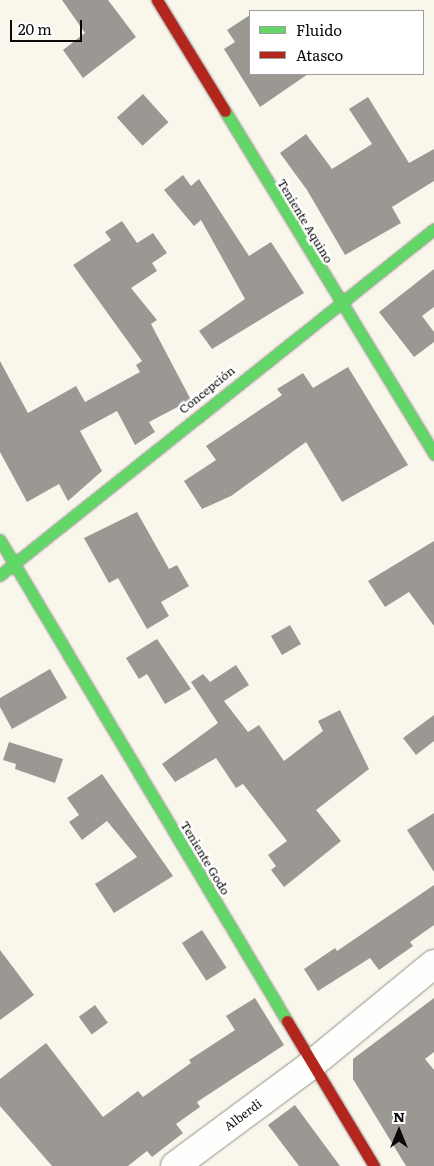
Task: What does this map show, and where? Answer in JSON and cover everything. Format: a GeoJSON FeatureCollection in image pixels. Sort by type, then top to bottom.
{"type":"FeatureCollection","features":[{"type":"Feature","properties":{"kind":"street","name":"Teniente Aquino"},"geometry":{"type":"LineString","coordinates":[[157,0],[339,302],[434,454]]}},
{"type":"Feature","properties":{"kind":"street","name":"Concepción"},"geometry":{"type":"LineString","coordinates":[[0,576],[339,302],[434,229]]}},
{"type":"Feature","properties":{"kind":"street","name":"Teniente Godo"},"geometry":{"type":"LineString","coordinates":[[0,540],[311,1064],[374,1166]]}},
{"type":"Feature","properties":{"kind":"street","name":"Alberdi"},"geometry":{"type":"LineString","coordinates":[[175,1166],[311,1064],[434,964]]}},
{"type":"Feature","properties":{"kind":"building"},"geometry":{"type":"Polygon","coordinates":[[[62,0],[108,0],[136,37],[83,78],[63,50],[85,33],[62,0]]]}},
{"type":"Feature","properties":{"kind":"building"},"geometry":{"type":"Polygon","coordinates":[[[249,16],[249,75],[307,75],[260,107],[224,49],[235,42],[227,30],[249,16]]]}},
{"type":"Feature","properties":{"kind":"building"},"geometry":{"type":"Polygon","coordinates":[[[143,94],[168,122],[142,146],[117,117],[143,94]]]}},
{"type":"Feature","properties":{"kind":"building"},"geometry":{"type":"Polygon","coordinates":[[[368,97],[409,163],[434,149],[434,181],[392,207],[401,223],[345,255],[307,190],[280,153],[306,134],[332,169],[372,144],[349,109],[368,97]]]}},
{"type":"Feature","properties":{"kind":"building"},"geometry":{"type":"Polygon","coordinates":[[[183,175],[191,186],[199,179],[249,256],[271,242],[304,293],[212,349],[199,331],[245,299],[201,220],[194,226],[164,190],[183,175]]]}},
{"type":"Feature","properties":{"kind":"building"},"geometry":{"type":"Polygon","coordinates":[[[122,221],[137,243],[153,233],[167,253],[152,263],[157,271],[131,288],[157,320],[151,324],[191,400],[149,422],[155,432],[135,445],[117,411],[80,431],[102,471],[68,501],[59,484],[27,502],[0,452],[0,361],[28,413],[76,386],[85,402],[140,372],[136,365],[142,361],[73,265],[111,240],[105,232],[122,221]]]}},
{"type":"Feature","properties":{"kind":"building"},"geometry":{"type":"Polygon","coordinates":[[[434,269],[434,307],[422,316],[434,332],[434,342],[414,357],[379,312],[434,269]]]}},
{"type":"Feature","properties":{"kind":"building"},"geometry":{"type":"Polygon","coordinates":[[[348,367],[408,465],[342,502],[306,442],[231,496],[202,509],[184,481],[216,460],[206,446],[282,395],[277,389],[303,373],[313,388],[348,367]]]}},
{"type":"Feature","properties":{"kind":"building"},"geometry":{"type":"Polygon","coordinates":[[[137,512],[169,569],[177,565],[189,586],[161,602],[169,616],[147,629],[118,578],[109,583],[84,538],[137,512]]]}},
{"type":"Feature","properties":{"kind":"building"},"geometry":{"type":"Polygon","coordinates":[[[434,541],[434,626],[409,592],[385,607],[368,581],[434,541]]]}},
{"type":"Feature","properties":{"kind":"building"},"geometry":{"type":"Polygon","coordinates":[[[290,625],[301,644],[282,655],[271,636],[290,625]]]}},
{"type":"Feature","properties":{"kind":"building"},"geometry":{"type":"Polygon","coordinates":[[[157,639],[191,689],[165,704],[147,674],[139,679],[126,658],[157,639]]]}},
{"type":"Feature","properties":{"kind":"building"},"geometry":{"type":"Polygon","coordinates":[[[236,665],[249,685],[224,701],[248,732],[259,725],[284,761],[323,731],[318,721],[340,710],[369,769],[316,810],[341,841],[284,887],[271,870],[276,866],[268,855],[287,841],[243,784],[236,788],[216,758],[175,782],[162,764],[218,723],[191,682],[203,674],[210,682],[236,665]]]}},
{"type":"Feature","properties":{"kind":"building"},"geometry":{"type":"Polygon","coordinates":[[[50,669],[67,698],[12,729],[0,707],[0,698],[50,669]]]}},
{"type":"Feature","properties":{"kind":"building"},"geometry":{"type":"Polygon","coordinates":[[[434,715],[434,741],[416,755],[403,738],[434,715]]]}},
{"type":"Feature","properties":{"kind":"building"},"geometry":{"type":"Polygon","coordinates":[[[9,742],[63,759],[55,783],[15,769],[16,764],[3,760],[9,742]]]}},
{"type":"Feature","properties":{"kind":"building"},"geometry":{"type":"Polygon","coordinates":[[[102,774],[173,876],[114,913],[95,884],[137,857],[107,821],[82,840],[69,822],[79,815],[67,798],[102,774]]]}},
{"type":"Feature","properties":{"kind":"building"},"geometry":{"type":"Polygon","coordinates":[[[434,813],[434,872],[407,830],[434,813]]]}},
{"type":"Feature","properties":{"kind":"building"},"geometry":{"type":"Polygon","coordinates":[[[434,885],[434,925],[410,942],[413,946],[379,970],[370,958],[318,991],[304,969],[335,948],[337,951],[434,885]]]}},
{"type":"Feature","properties":{"kind":"building"},"geometry":{"type":"Polygon","coordinates":[[[202,930],[227,968],[206,981],[182,943],[202,930]]]}},
{"type":"Feature","properties":{"kind":"building"},"geometry":{"type":"Polygon","coordinates":[[[0,950],[34,995],[0,1020],[0,950]]]}},
{"type":"Feature","properties":{"kind":"building"},"geometry":{"type":"Polygon","coordinates":[[[255,998],[284,1045],[197,1102],[200,1107],[176,1124],[183,1133],[152,1157],[147,1151],[128,1166],[52,1166],[0,1106],[0,1079],[46,1043],[103,1117],[138,1091],[143,1097],[191,1063],[189,1060],[235,1030],[226,1016],[255,998]]]}},
{"type":"Feature","properties":{"kind":"building"},"geometry":{"type":"Polygon","coordinates":[[[434,998],[434,1052],[425,1059],[434,1070],[434,1166],[406,1166],[353,1079],[353,1059],[434,998]]]}},
{"type":"Feature","properties":{"kind":"building"},"geometry":{"type":"Polygon","coordinates":[[[95,1005],[108,1023],[92,1035],[79,1017],[95,1005]]]}},
{"type":"Feature","properties":{"kind":"building"},"geometry":{"type":"Polygon","coordinates":[[[295,1105],[340,1166],[299,1166],[268,1125],[295,1105]]]}},
{"type":"Feature","properties":{"kind":"traffic: fast"},"geometry":{"type":"LineString","coordinates":[[225,111],[434,454]]}},
{"type":"Feature","properties":{"kind":"traffic: fast"},"geometry":{"type":"LineString","coordinates":[[0,575],[434,229]]}},
{"type":"Feature","properties":{"kind":"traffic: fast"},"geometry":{"type":"LineString","coordinates":[[0,540],[287,1021]]}},
{"type":"Feature","properties":{"kind":"traffic: jam"},"geometry":{"type":"LineString","coordinates":[[157,0],[225,111]]}},
{"type":"Feature","properties":{"kind":"traffic: jam"},"geometry":{"type":"LineString","coordinates":[[287,1021],[374,1166]]}}]}
